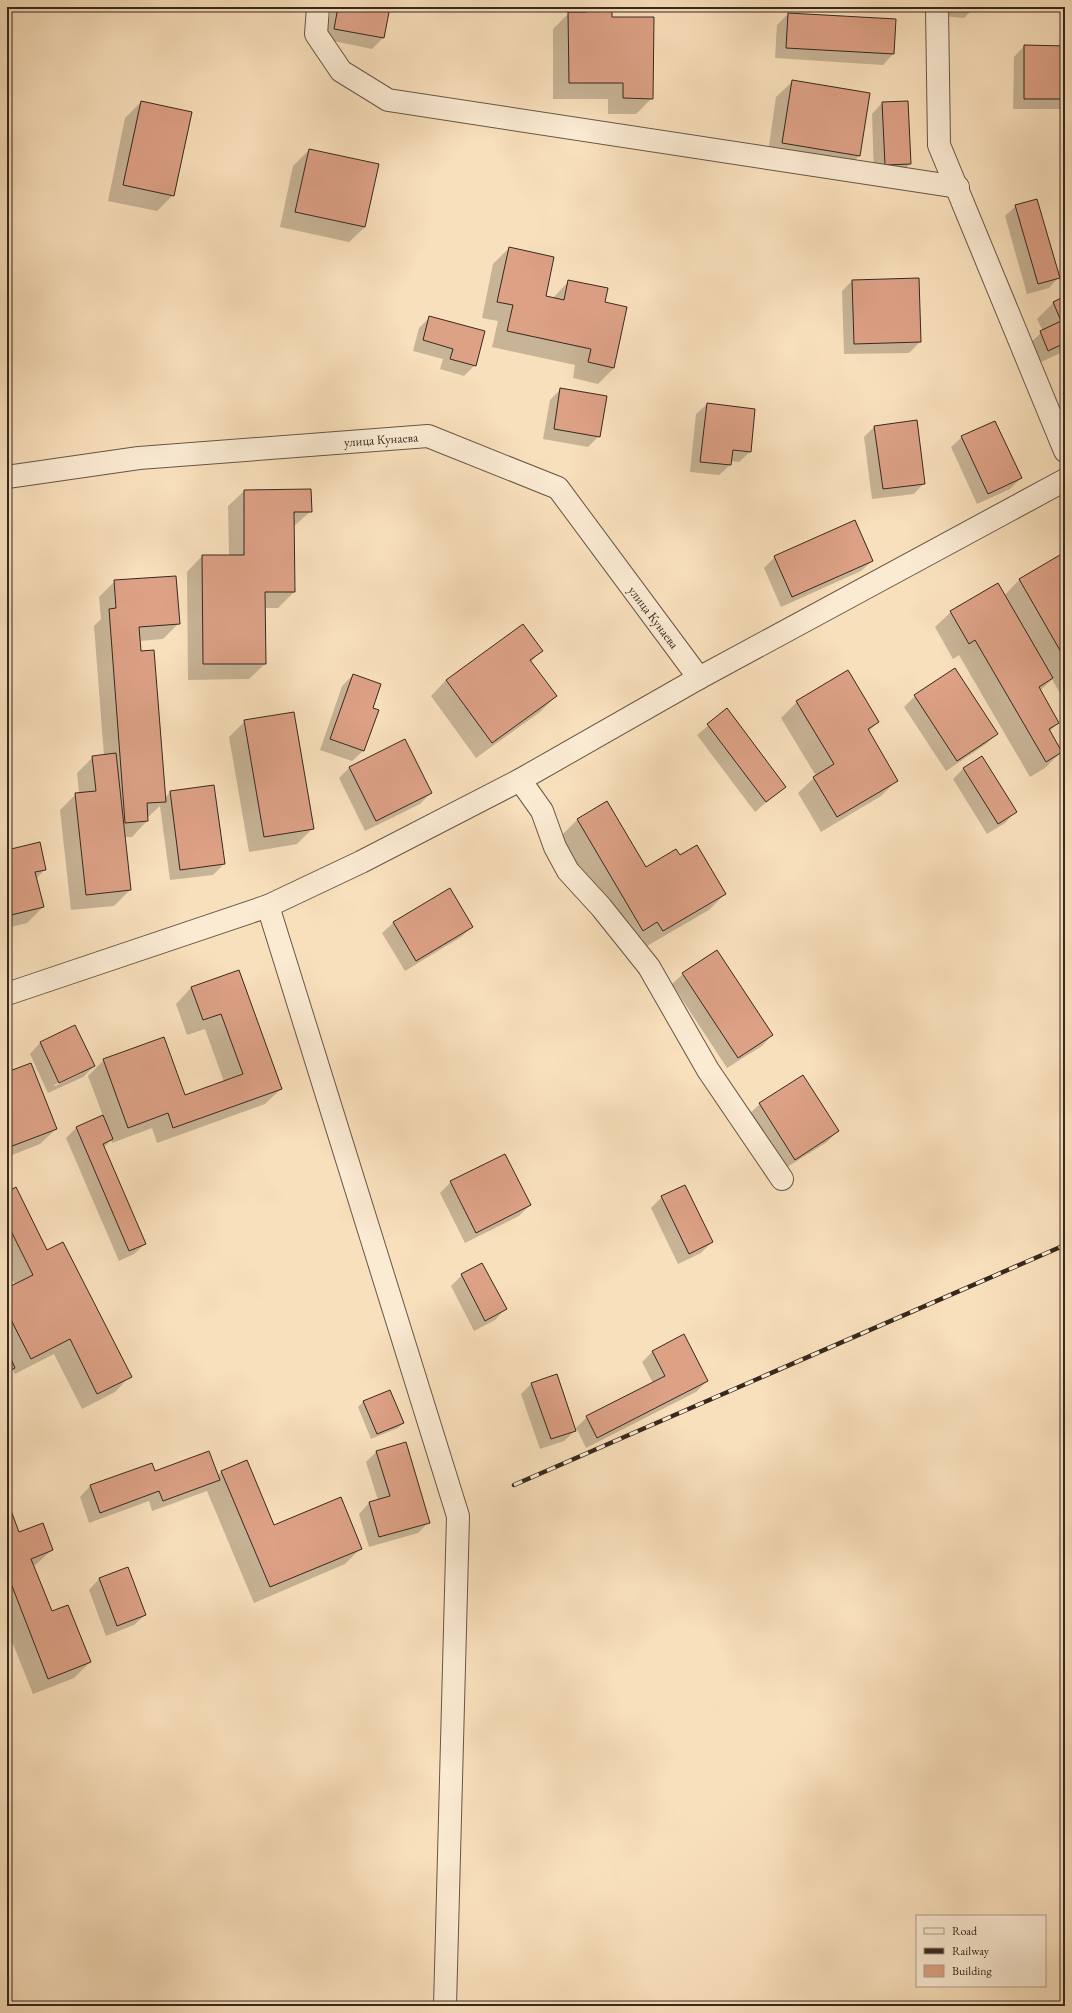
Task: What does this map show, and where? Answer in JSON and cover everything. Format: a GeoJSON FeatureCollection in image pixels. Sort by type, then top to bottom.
{"type":"FeatureCollection","features":[{"type":"Feature","properties":{"kind":"street"},"geometry":{"type":"LineString","coordinates":[[318,7],[316,34],[341,71],[388,100],[958,187]]}},
{"type":"Feature","properties":{"kind":"street"},"geometry":{"type":"LineString","coordinates":[[937,7],[939,145],[958,187],[1065,451]]}},
{"type":"Feature","properties":{"kind":"street","name":"улица Кунаева"},"geometry":{"type":"LineString","coordinates":[[7,477],[138,458],[428,436],[558,488],[699,678]]}},
{"type":"Feature","properties":{"kind":"street"},"geometry":{"type":"LineString","coordinates":[[7,994],[268,906],[361,862],[520,780],[699,678],[1065,480]]}},
{"type":"Feature","properties":{"kind":"street"},"geometry":{"type":"LineString","coordinates":[[520,780],[542,811],[555,846],[568,872],[601,907],[649,967],[708,1070],[782,1179]]}},
{"type":"Feature","properties":{"kind":"street"},"geometry":{"type":"LineString","coordinates":[[268,906],[458,1516],[445,2006]]}},
{"type":"Feature","properties":{"kind":"building"},"geometry":{"type":"Polygon","coordinates":[[[338,7],[390,7],[384,38],[334,29],[338,7]]]}},
{"type":"Feature","properties":{"kind":"building"},"geometry":{"type":"Polygon","coordinates":[[[586,7],[612,7],[612,17],[654,17],[653,99],[623,98],[623,83],[569,83],[568,12],[586,12],[586,7]]]}},
{"type":"Feature","properties":{"kind":"building"},"geometry":{"type":"Polygon","coordinates":[[[788,13],[896,19],[894,54],[786,48],[788,13]]]}},
{"type":"Feature","properties":{"kind":"building"},"geometry":{"type":"Polygon","coordinates":[[[1024,45],[1065,46],[1065,99],[1024,99],[1024,45]]]}},
{"type":"Feature","properties":{"kind":"building"},"geometry":{"type":"Polygon","coordinates":[[[792,80],[870,93],[860,156],[782,143],[792,80]]]}},
{"type":"Feature","properties":{"kind":"building"},"geometry":{"type":"Polygon","coordinates":[[[141,101],[192,112],[174,196],[123,185],[141,101]]]}},
{"type":"Feature","properties":{"kind":"building"},"geometry":{"type":"Polygon","coordinates":[[[908,101],[911,164],[885,165],[882,102],[908,101]]]}},
{"type":"Feature","properties":{"kind":"building"},"geometry":{"type":"Polygon","coordinates":[[[309,149],[379,164],[365,227],[295,212],[309,149]]]}},
{"type":"Feature","properties":{"kind":"building"},"geometry":{"type":"Polygon","coordinates":[[[1037,199],[1060,278],[1038,284],[1015,205],[1037,199]]]}},
{"type":"Feature","properties":{"kind":"building"},"geometry":{"type":"Polygon","coordinates":[[[509,247],[554,257],[546,296],[564,300],[568,280],[608,288],[605,302],[627,307],[614,368],[588,362],[591,349],[507,331],[513,305],[497,302],[509,247]]]}},
{"type":"Feature","properties":{"kind":"building"},"geometry":{"type":"Polygon","coordinates":[[[919,278],[921,342],[854,344],[852,280],[919,278]]]}},
{"type":"Feature","properties":{"kind":"building"},"geometry":{"type":"Polygon","coordinates":[[[1065,296],[1065,343],[1048,351],[1040,331],[1061,321],[1053,302],[1065,296]]]}},
{"type":"Feature","properties":{"kind":"building"},"geometry":{"type":"Polygon","coordinates":[[[429,316],[485,331],[476,366],[450,359],[453,349],[423,340],[429,316]]]}},
{"type":"Feature","properties":{"kind":"building"},"geometry":{"type":"Polygon","coordinates":[[[560,388],[607,396],[600,437],[554,429],[560,388]]]}},
{"type":"Feature","properties":{"kind":"building"},"geometry":{"type":"Polygon","coordinates":[[[707,403],[755,409],[751,452],[733,450],[731,465],[700,462],[707,403]]]}},
{"type":"Feature","properties":{"kind":"building"},"geometry":{"type":"Polygon","coordinates":[[[917,420],[925,484],[883,489],[874,426],[917,420]]]}},
{"type":"Feature","properties":{"kind":"building"},"geometry":{"type":"Polygon","coordinates":[[[995,421],[1022,478],[988,494],[961,436],[995,421]]]}},
{"type":"Feature","properties":{"kind":"building"},"geometry":{"type":"Polygon","coordinates":[[[311,489],[312,512],[294,512],[295,592],[265,592],[266,664],[203,664],[202,555],[244,555],[244,490],[311,489]]]}},
{"type":"Feature","properties":{"kind":"building"},"geometry":{"type":"Polygon","coordinates":[[[855,520],[873,561],[792,597],[774,556],[855,520]]]}},
{"type":"Feature","properties":{"kind":"building"},"geometry":{"type":"Polygon","coordinates":[[[1065,552],[1065,659],[1019,579],[1065,552]]]}},
{"type":"Feature","properties":{"kind":"building"},"geometry":{"type":"Polygon","coordinates":[[[176,576],[180,624],[139,627],[141,651],[154,650],[166,802],[147,803],[148,821],[125,823],[109,609],[116,608],[114,580],[176,576]]]}},
{"type":"Feature","properties":{"kind":"building"},"geometry":{"type":"Polygon","coordinates":[[[998,583],[1053,678],[1039,687],[1059,723],[1049,729],[1062,752],[1046,762],[975,640],[969,644],[950,611],[998,583]]]}},
{"type":"Feature","properties":{"kind":"building"},"geometry":{"type":"Polygon","coordinates":[[[523,624],[543,651],[530,660],[557,696],[492,743],[446,680],[523,624]]]}},
{"type":"Feature","properties":{"kind":"building"},"geometry":{"type":"Polygon","coordinates":[[[955,668],[998,734],[957,761],[914,695],[955,668]]]}},
{"type":"Feature","properties":{"kind":"building"},"geometry":{"type":"Polygon","coordinates":[[[848,670],[879,722],[868,729],[898,781],[837,817],[813,777],[834,764],[796,701],[848,670]]]}},
{"type":"Feature","properties":{"kind":"building"},"geometry":{"type":"Polygon","coordinates":[[[353,674],[381,684],[373,708],[379,710],[364,751],[330,739],[353,674]]]}},
{"type":"Feature","properties":{"kind":"building"},"geometry":{"type":"Polygon","coordinates":[[[727,708],[786,787],[766,802],[707,724],[727,708]]]}},
{"type":"Feature","properties":{"kind":"building"},"geometry":{"type":"Polygon","coordinates":[[[294,712],[314,829],[264,837],[244,720],[294,712]]]}},
{"type":"Feature","properties":{"kind":"building"},"geometry":{"type":"Polygon","coordinates":[[[405,739],[432,793],[376,821],[349,767],[405,739]]]}},
{"type":"Feature","properties":{"kind":"building"},"geometry":{"type":"Polygon","coordinates":[[[116,753],[131,890],[86,895],[75,793],[96,791],[92,756],[116,753]]]}},
{"type":"Feature","properties":{"kind":"building"},"geometry":{"type":"Polygon","coordinates":[[[982,756],[1017,812],[998,824],[963,768],[982,756]]]}},
{"type":"Feature","properties":{"kind":"building"},"geometry":{"type":"Polygon","coordinates":[[[214,785],[225,864],[180,870],[170,791],[214,785]]]}},
{"type":"Feature","properties":{"kind":"building"},"geometry":{"type":"Polygon","coordinates":[[[607,801],[646,867],[676,849],[680,855],[697,845],[726,894],[663,931],[657,922],[643,931],[577,819],[607,801]]]}},
{"type":"Feature","properties":{"kind":"building"},"geometry":{"type":"Polygon","coordinates":[[[40,842],[46,870],[35,872],[44,907],[7,916],[7,850],[40,842]]]}},
{"type":"Feature","properties":{"kind":"building"},"geometry":{"type":"Polygon","coordinates":[[[450,888],[473,927],[416,961],[393,922],[450,888]]]}},
{"type":"Feature","properties":{"kind":"building"},"geometry":{"type":"Polygon","coordinates":[[[717,950],[773,1035],[738,1058],[682,973],[717,950]]]}},
{"type":"Feature","properties":{"kind":"building"},"geometry":{"type":"Polygon","coordinates":[[[239,970],[282,1089],[173,1128],[168,1113],[128,1128],[103,1059],[164,1037],[185,1095],[243,1074],[221,1014],[203,1020],[191,987],[239,970]]]}},
{"type":"Feature","properties":{"kind":"building"},"geometry":{"type":"Polygon","coordinates":[[[75,1025],[95,1066],[59,1083],[40,1042],[75,1025]]]}},
{"type":"Feature","properties":{"kind":"building"},"geometry":{"type":"Polygon","coordinates":[[[31,1063],[57,1129],[7,1148],[7,1072],[31,1063]]]}},
{"type":"Feature","properties":{"kind":"building"},"geometry":{"type":"Polygon","coordinates":[[[803,1075],[839,1131],[795,1160],[759,1103],[803,1075]]]}},
{"type":"Feature","properties":{"kind":"building"},"geometry":{"type":"Polygon","coordinates":[[[103,1115],[113,1139],[103,1144],[146,1244],[129,1251],[76,1127],[103,1115]]]}},
{"type":"Feature","properties":{"kind":"building"},"geometry":{"type":"Polygon","coordinates":[[[505,1154],[531,1205],[476,1233],[450,1181],[505,1154]]]}},
{"type":"Feature","properties":{"kind":"building"},"geometry":{"type":"Polygon","coordinates":[[[685,1185],[713,1242],[689,1254],[661,1196],[685,1185]]]}},
{"type":"Feature","properties":{"kind":"building"},"geometry":{"type":"Polygon","coordinates":[[[16,1187],[47,1250],[63,1242],[132,1377],[97,1394],[70,1339],[31,1359],[7,1312],[7,1288],[33,1275],[7,1223],[7,1192],[16,1187]]]}},
{"type":"Feature","properties":{"kind":"building"},"geometry":{"type":"Polygon","coordinates":[[[482,1263],[507,1309],[485,1321],[461,1274],[482,1263]]]}},
{"type":"Feature","properties":{"kind":"building"},"geometry":{"type":"Polygon","coordinates":[[[684,1334],[708,1381],[597,1438],[586,1416],[665,1376],[652,1351],[684,1334]]]}},
{"type":"Feature","properties":{"kind":"building"},"geometry":{"type":"Polygon","coordinates":[[[7,1350],[15,1368],[7,1372],[7,1350]]]}},
{"type":"Feature","properties":{"kind":"building"},"geometry":{"type":"Polygon","coordinates":[[[557,1374],[576,1431],[551,1439],[531,1383],[557,1374]]]}},
{"type":"Feature","properties":{"kind":"building"},"geometry":{"type":"Polygon","coordinates":[[[390,1390],[404,1423],[377,1434],[363,1401],[390,1390]]]}},
{"type":"Feature","properties":{"kind":"building"},"geometry":{"type":"Polygon","coordinates":[[[406,1442],[430,1523],[379,1537],[369,1502],[390,1496],[376,1451],[406,1442]]]}},
{"type":"Feature","properties":{"kind":"building"},"geometry":{"type":"Polygon","coordinates":[[[209,1451],[220,1480],[163,1501],[159,1491],[100,1513],[90,1485],[152,1463],[155,1471],[209,1451]]]}},
{"type":"Feature","properties":{"kind":"building"},"geometry":{"type":"Polygon","coordinates":[[[247,1460],[274,1525],[341,1497],[362,1549],[270,1587],[221,1471],[247,1460]]]}},
{"type":"Feature","properties":{"kind":"building"},"geometry":{"type":"Polygon","coordinates":[[[10,1508],[19,1532],[43,1523],[53,1550],[31,1559],[52,1611],[68,1605],[91,1662],[48,1679],[7,1573],[7,1509],[10,1508]]]}},
{"type":"Feature","properties":{"kind":"building"},"geometry":{"type":"Polygon","coordinates":[[[128,1567],[146,1615],[117,1626],[99,1578],[128,1567]]]}},
{"type":"Feature","properties":{"kind":"railway"},"geometry":{"type":"LineString","coordinates":[[514,1485],[1065,1245]]}}]}
